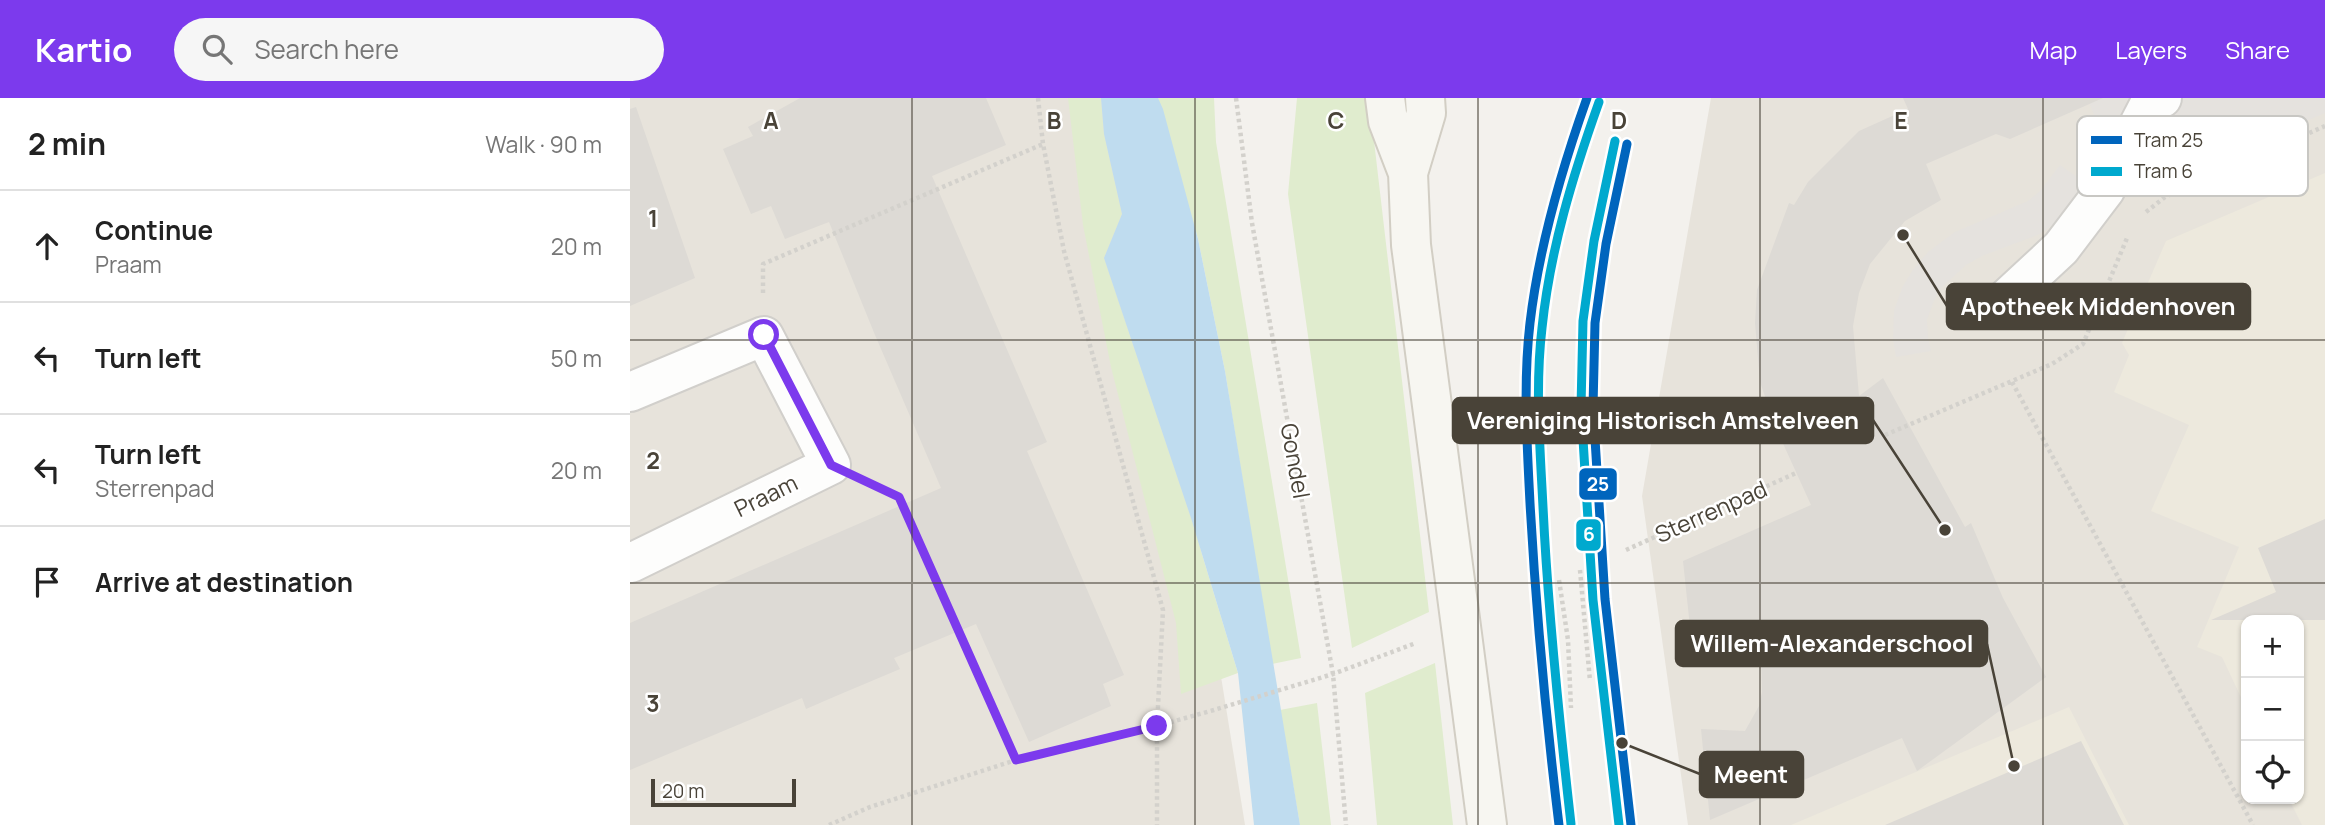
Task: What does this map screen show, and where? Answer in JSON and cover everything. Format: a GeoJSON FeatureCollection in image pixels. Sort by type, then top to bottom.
{"type":"FeatureCollection","features":[{"type":"Feature","properties":{"kind":"street"},"geometry":{"type":"LineString","coordinates":[[1385,98],[1388,121],[1408,173],[1412,245],[1486,825]]}},
{"type":"Feature","properties":{"kind":"street"},"geometry":{"type":"LineString","coordinates":[[1408,173],[1426,113],[1425,98]]}},
{"type":"Feature","properties":{"kind":"street"},"geometry":{"type":"LineString","coordinates":[[2144,116],[2153,100]]}},
{"type":"Feature","properties":{"kind":"street"},"geometry":{"type":"LineString","coordinates":[[2004,301],[2061,248],[2100,196]]}},
{"type":"Feature","properties":{"kind":"street"},"geometry":{"type":"LineString","coordinates":[[630,392],[764,335],[831,465]]}},
{"type":"Feature","properties":{"kind":"street","name":"Praam"},"geometry":{"type":"LineString","coordinates":[[630,561],[831,465]]}},
{"type":"Feature","properties":{"kind":"path"},"geometry":{"type":"LineString","coordinates":[[1038,98],[1043,144],[1064,251],[1163,610],[1157,726],[1157,825]]}},
{"type":"Feature","properties":{"kind":"path","name":"Gondel"},"geometry":{"type":"LineString","coordinates":[[1236,98],[1252,223],[1333,674],[1346,825]]}},
{"type":"Feature","properties":{"kind":"path"},"geometry":{"type":"LineString","coordinates":[[2308,134],[2325,126]]}},
{"type":"Feature","properties":{"kind":"path"},"geometry":{"type":"LineString","coordinates":[[764,335],[763,264],[1043,144]]}},
{"type":"Feature","properties":{"kind":"path"},"geometry":{"type":"LineString","coordinates":[[2143,214],[2167,196]]}},
{"type":"Feature","properties":{"kind":"path"},"geometry":{"type":"LineString","coordinates":[[1885,435],[2012,382],[2052,363],[2083,344],[2132,228]]}},
{"type":"Feature","properties":{"kind":"path"},"geometry":{"type":"LineString","coordinates":[[2012,382],[2253,825]]}},
{"type":"Feature","properties":{"kind":"path"},"geometry":{"type":"LineString","coordinates":[[831,465],[899,497],[1016,760]]}},
{"type":"Feature","properties":{"kind":"path","name":"Sterrenpad"},"geometry":{"type":"LineString","coordinates":[[1626,550],[1796,473]]}},
{"type":"Feature","properties":{"kind":"path"},"geometry":{"type":"LineString","coordinates":[[1580,570],[1590,681]]}},
{"type":"Feature","properties":{"kind":"path"},"geometry":{"type":"LineString","coordinates":[[1559,580],[1568,640],[1572,708]]}},
{"type":"Feature","properties":{"kind":"path"},"geometry":{"type":"LineString","coordinates":[[829,825],[870,807],[1016,760],[1214,710],[1333,674],[1416,643]]}},
{"type":"Feature","properties":{"kind":"shaded area"},"geometry":{"type":"Polygon","coordinates":[[[630,98],[1197,98],[1191,491],[1245,825],[630,825],[630,98]]]}},
{"type":"Feature","properties":{"kind":"shaded area"},"geometry":{"type":"Polygon","coordinates":[[[1711,98],[2325,98],[2325,825],[1688,825],[1642,496],[1711,98]]]}},
{"type":"Feature","properties":{"kind":"shaded area"},"geometry":{"type":"Polygon","coordinates":[[[2087,98],[2325,98],[2325,113],[2308,120],[2308,116],[2095,116],[2087,98]]]}},
{"type":"Feature","properties":{"kind":"shaded area"},"geometry":{"type":"Polygon","coordinates":[[[2060,165],[2077,177],[2079,196],[2063,218],[2040,234],[1982,256],[1966,265],[1939,290],[1927,320],[1931,351],[1896,357],[1893,339],[1894,311],[1902,288],[1928,252],[1955,232],[2028,201],[2040,191],[2060,165]]]}},
{"type":"Feature","properties":{"kind":"shaded area"},"geometry":{"type":"Polygon","coordinates":[[[2325,173],[2325,825],[2302,825],[2292,804],[2304,804],[2304,615],[2241,615],[2241,697],[2222,657],[2197,647],[2239,547],[2151,511],[2189,425],[2114,392],[2129,355],[2122,343],[2166,241],[2271,196],[2308,196],[2308,180],[2325,173]]]}},
{"type":"Feature","properties":{"kind":"shaded area"},"geometry":{"type":"Polygon","coordinates":[[[2069,707],[2129,825],[1791,825],[2069,707]]]}},
{"type":"Feature","properties":{"kind":"green space"},"geometry":{"type":"Polygon","coordinates":[[[1068,98],[1101,98],[1104,134],[1122,214],[1104,258],[1191,518],[1238,673],[1181,694],[1176,623],[1111,367],[1083,225],[1068,98]]]}},
{"type":"Feature","properties":{"kind":"green space"},"geometry":{"type":"Polygon","coordinates":[[[1158,98],[1214,98],[1216,142],[1301,658],[1272,664],[1225,371],[1198,239],[1158,98]]]}},
{"type":"Feature","properties":{"kind":"green space"},"geometry":{"type":"Polygon","coordinates":[[[1297,98],[1369,98],[1429,612],[1352,648],[1288,194],[1297,98]]]}},
{"type":"Feature","properties":{"kind":"green space"},"geometry":{"type":"Polygon","coordinates":[[[1435,663],[1453,825],[1377,825],[1365,693],[1435,663]]]}},
{"type":"Feature","properties":{"kind":"green space"},"geometry":{"type":"Polygon","coordinates":[[[1317,703],[1331,825],[1300,825],[1280,710],[1317,703]]]}},
{"type":"Feature","properties":{"kind":"water"},"geometry":{"type":"Polygon","coordinates":[[[1101,98],[1158,98],[1163,109],[1198,239],[1225,371],[1300,825],[1254,825],[1238,673],[1191,518],[1104,258],[1122,214],[1104,134],[1101,98]]]}},
{"type":"Feature","properties":{"kind":"building"},"geometry":{"type":"Polygon","coordinates":[[[800,98],[986,98],[1006,145],[932,176],[1047,442],[1027,451],[1124,675],[1103,684],[1111,706],[1029,742],[976,624],[894,658],[900,669],[806,709],[802,698],[630,770],[630,623],[941,488],[829,222],[785,239],[771,206],[751,214],[723,149],[753,136],[748,127],[800,98]]]}},
{"type":"Feature","properties":{"kind":"building"},"geometry":{"type":"Polygon","coordinates":[[[1903,98],[2103,98],[2010,139],[1996,134],[1926,164],[1941,200],[1905,221],[1870,264],[1859,293],[1853,326],[1859,396],[1883,378],[1965,527],[1971,523],[2003,598],[2046,677],[1917,771],[1902,738],[1710,820],[1701,729],[1745,731],[1759,706],[1762,692],[1761,650],[1692,646],[1683,561],[1811,505],[1776,428],[1760,382],[1755,323],[1757,290],[1789,203],[1794,205],[1808,182],[1859,131],[1908,109],[1903,98]]]}},
{"type":"Feature","properties":{"kind":"building"},"geometry":{"type":"Polygon","coordinates":[[[636,107],[695,278],[630,306],[630,109],[636,107]]]}},
{"type":"Feature","properties":{"kind":"building"},"geometry":{"type":"Polygon","coordinates":[[[2325,519],[2325,620],[2304,620],[2304,615],[2241,615],[2241,620],[2211,620],[2276,592],[2258,548],[2325,519]]]}},
{"type":"Feature","properties":{"kind":"building"},"geometry":{"type":"Polygon","coordinates":[[[2081,741],[2124,825],[1885,825],[2081,741]]]}},
{"type":"Feature","properties":{"kind":"tram line","name":"25"},"geometry":{"type":"LineString","coordinates":[[1559,825],[1535,584],[1526,391],[1530,323],[1545,237],[1568,153],[1587,98]]}},
{"type":"Feature","properties":{"kind":"tram line","name":"6"},"geometry":{"type":"LineString","coordinates":[[1571,824],[1548,586],[1538,395],[1546,299],[1557,241],[1580,157],[1599,102]]}},
{"type":"Feature","properties":{"kind":"tram line","name":"6"},"geometry":{"type":"LineString","coordinates":[[1615,141],[1594,241],[1583,321],[1581,407],[1593,600],[1619,825]]}},
{"type":"Feature","properties":{"kind":"tram line","name":"25"},"geometry":{"type":"LineString","coordinates":[[1627,144],[1606,244],[1595,323],[1593,407],[1605,599],[1631,825]]}},
{"type":"Feature","properties":{"kind":"place","name":"Apotheek Middenhoven"},"geometry":{"type":"Point","coordinates":[1903,235]}},
{"type":"Feature","properties":{"kind":"place","name":"Vereniging Historisch Amstelveen"},"geometry":{"type":"Point","coordinates":[1945,530]}},
{"type":"Feature","properties":{"kind":"place","name":"Meent"},"geometry":{"type":"Point","coordinates":[1622,743]}},
{"type":"Feature","properties":{"kind":"place","name":"Willem-Alexanderschool"},"geometry":{"type":"Point","coordinates":[2014,766]}},
{"type":"Feature","properties":{"kind":"route"},"geometry":{"type":"LineString","coordinates":[[764,335],[831,465],[899,497],[1016,760],[1157,726]]}}]}
